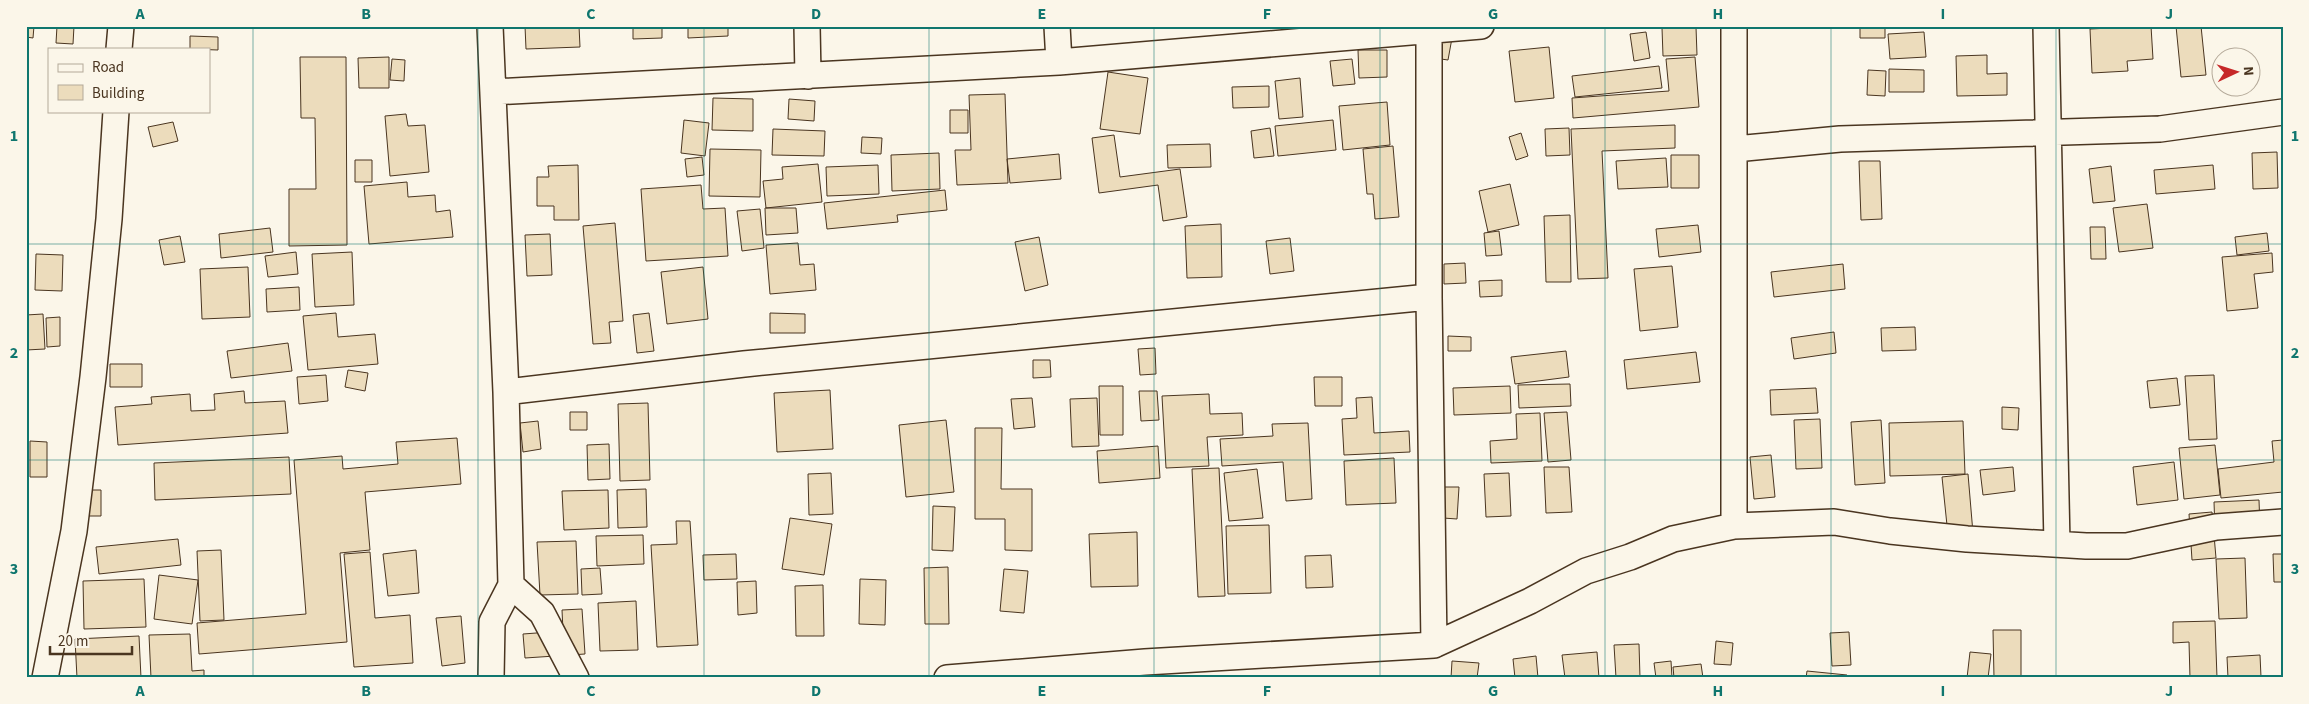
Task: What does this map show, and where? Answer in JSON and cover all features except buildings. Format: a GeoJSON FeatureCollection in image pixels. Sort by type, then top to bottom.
{"type":"FeatureCollection","features":[{"type":"Feature","properties":{"kind":"street"},"geometry":{"type":"LineString","coordinates":[[119,48],[121,26]]}},
{"type":"Feature","properties":{"kind":"street"},"geometry":{"type":"LineString","coordinates":[[490,26],[506,392],[511,585],[492,622],[491,678]]}},
{"type":"Feature","properties":{"kind":"street"},"geometry":{"type":"LineString","coordinates":[[807,26],[808,76]]}},
{"type":"Feature","properties":{"kind":"street"},"geometry":{"type":"LineString","coordinates":[[1057,26],[1059,62]]}},
{"type":"Feature","properties":{"kind":"street"},"geometry":{"type":"LineString","coordinates":[[493,92],[1059,62],[1481,26]]}},
{"type":"Feature","properties":{"kind":"street"},"geometry":{"type":"LineString","coordinates":[[1734,26],[1734,526]]}},
{"type":"Feature","properties":{"kind":"street"},"geometry":{"type":"LineString","coordinates":[[2046,26],[2057,544]]}},
{"type":"Feature","properties":{"kind":"street"},"geometry":{"type":"LineString","coordinates":[[1429,31],[1429,297],[1434,645]]}},
{"type":"Feature","properties":{"kind":"street"},"geometry":{"type":"LineString","coordinates":[[45,678],[74,531],[93,377],[109,219],[116,112]]}},
{"type":"Feature","properties":{"kind":"street"},"geometry":{"type":"LineString","coordinates":[[1735,149],[1840,139],[2160,128],[2283,112]]}},
{"type":"Feature","properties":{"kind":"street"},"geometry":{"type":"LineString","coordinates":[[506,392],[744,364],[1429,297]]}},
{"type":"Feature","properties":{"kind":"street"},"geometry":{"type":"LineString","coordinates":[[948,678],[1145,670],[1434,645],[1530,601],[1586,571],[1630,557],[1673,539],[1734,526],[1834,522],[1909,533],[2057,544],[2127,546],[2216,527],[2283,522]]}},
{"type":"Feature","properties":{"kind":"street"},"geometry":{"type":"LineString","coordinates":[[511,585],[542,613],[576,678]]}}]}
